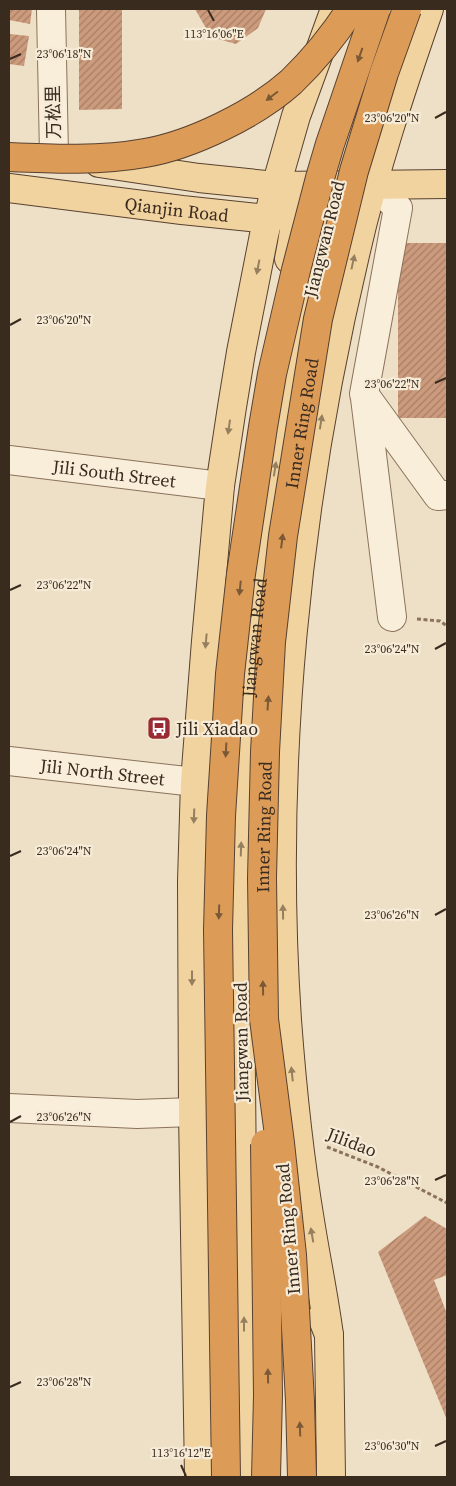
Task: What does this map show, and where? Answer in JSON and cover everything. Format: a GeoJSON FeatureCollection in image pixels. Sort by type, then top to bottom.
{"type":"FeatureCollection","features":[{"type":"Feature","properties":{"kind":"highway"},"geometry":{"type":"LineString","coordinates":[[9,157],[43,159],[106,158],[146,153],[187,142],[226,125],[262,104],[290,83],[307,66],[351,9]]}},
{"type":"Feature","properties":{"kind":"highway","name":"Inner Ring Road"},"geometry":{"type":"LineString","coordinates":[[226,1477],[218,930],[230,674],[241,574],[272,374],[300,253],[318,186],[330,144],[376,9]]}},
{"type":"Feature","properties":{"kind":"highway","name":"Inner Ring Road"},"geometry":{"type":"LineString","coordinates":[[302,1477],[292,1255],[264,1019],[262,878],[265,752],[271,642],[282,536],[318,319],[332,257],[354,171],[384,72],[423,9]]}},
{"type":"Feature","properties":{"kind":"highway"},"geometry":{"type":"LineString","coordinates":[[264,1019],[268,1395],[266,1477]]}},
{"type":"Feature","properties":{"kind":"main road"},"geometry":{"type":"LineString","coordinates":[[199,1477],[193,1112],[192,881],[195,782],[220,486],[241,352],[268,219],[296,116],[334,9]]}},
{"type":"Feature","properties":{"kind":"main road","name":"Jiangwan Road"},"geometry":{"type":"LineString","coordinates":[[331,1477],[329,1335],[241,1108],[239,885],[244,770],[248,692],[264,538],[281,428],[294,362],[312,280],[337,186],[359,115],[398,9]]}},
{"type":"Feature","properties":{"kind":"main road"},"geometry":{"type":"LineString","coordinates":[[329,1335],[298,1136],[287,1017],[283,902],[286,725],[294,626],[306,521],[324,402],[355,255],[373,184],[409,66],[423,9]]}},
{"type":"Feature","properties":{"kind":"main road","name":"Qianjin Road"},"geometry":{"type":"LineString","coordinates":[[9,147],[105,164],[276,186],[447,184]]}},
{"type":"Feature","properties":{"kind":"main road"},"geometry":{"type":"LineString","coordinates":[[264,538],[249,486],[248,463],[251,434],[264,364],[293,238],[293,207],[291,199],[276,186]]}},
{"type":"Feature","properties":{"kind":"main road","name":"Qianjin Road"},"geometry":{"type":"LineString","coordinates":[[9,188],[268,219],[337,186]]}},
{"type":"Feature","properties":{"kind":"main road"},"geometry":{"type":"LineString","coordinates":[[241,1108],[245,1477]]}},
{"type":"Feature","properties":{"kind":"street","name":"万松里"},"geometry":{"type":"LineString","coordinates":[[51,9],[54,155]]}},
{"type":"Feature","properties":{"kind":"street"},"geometry":{"type":"LineString","coordinates":[[373,184],[398,208],[364,394],[392,617]]}},
{"type":"Feature","properties":{"kind":"street"},"geometry":{"type":"LineString","coordinates":[[364,394],[443,496]]}},
{"type":"Feature","properties":{"kind":"street","name":"Jili South Street"},"geometry":{"type":"LineString","coordinates":[[9,460],[220,486]]}},
{"type":"Feature","properties":{"kind":"street","name":"Jili North Street"},"geometry":{"type":"LineString","coordinates":[[9,761],[195,782]]}},
{"type":"Feature","properties":{"kind":"street"},"geometry":{"type":"LineString","coordinates":[[9,1108],[137,1114],[193,1112]]}},
{"type":"Feature","properties":{"kind":"path","name":"Jilidao"},"geometry":{"type":"LineString","coordinates":[[298,1136],[378,1167],[447,1204]]}},
{"type":"Feature","properties":{"kind":"building"},"geometry":{"type":"Polygon","coordinates":[[[9,9],[32,9],[30,24],[9,20],[9,9]]]}},
{"type":"Feature","properties":{"kind":"building"},"geometry":{"type":"Polygon","coordinates":[[[79,9],[122,9],[122,109],[79,110],[79,9]]]}},
{"type":"Feature","properties":{"kind":"building"},"geometry":{"type":"Polygon","coordinates":[[[195,9],[266,9],[258,28],[236,44],[211,37],[195,9]]]}},
{"type":"Feature","properties":{"kind":"building"},"geometry":{"type":"Polygon","coordinates":[[[9,34],[29,36],[24,66],[9,64],[9,34]]]}},
{"type":"Feature","properties":{"kind":"building"},"geometry":{"type":"Polygon","coordinates":[[[398,243],[447,243],[447,418],[398,418],[398,243]]]}},
{"type":"Feature","properties":{"kind":"building"},"geometry":{"type":"Polygon","coordinates":[[[425,1216],[447,1229],[447,1275],[434,1280],[447,1314],[447,1420],[378,1252],[425,1216]]]}},
{"type":"Feature","properties":{"kind":"place","name":"Jili Xiadao"},"geometry":{"type":"Point","coordinates":[159,728]}}]}
